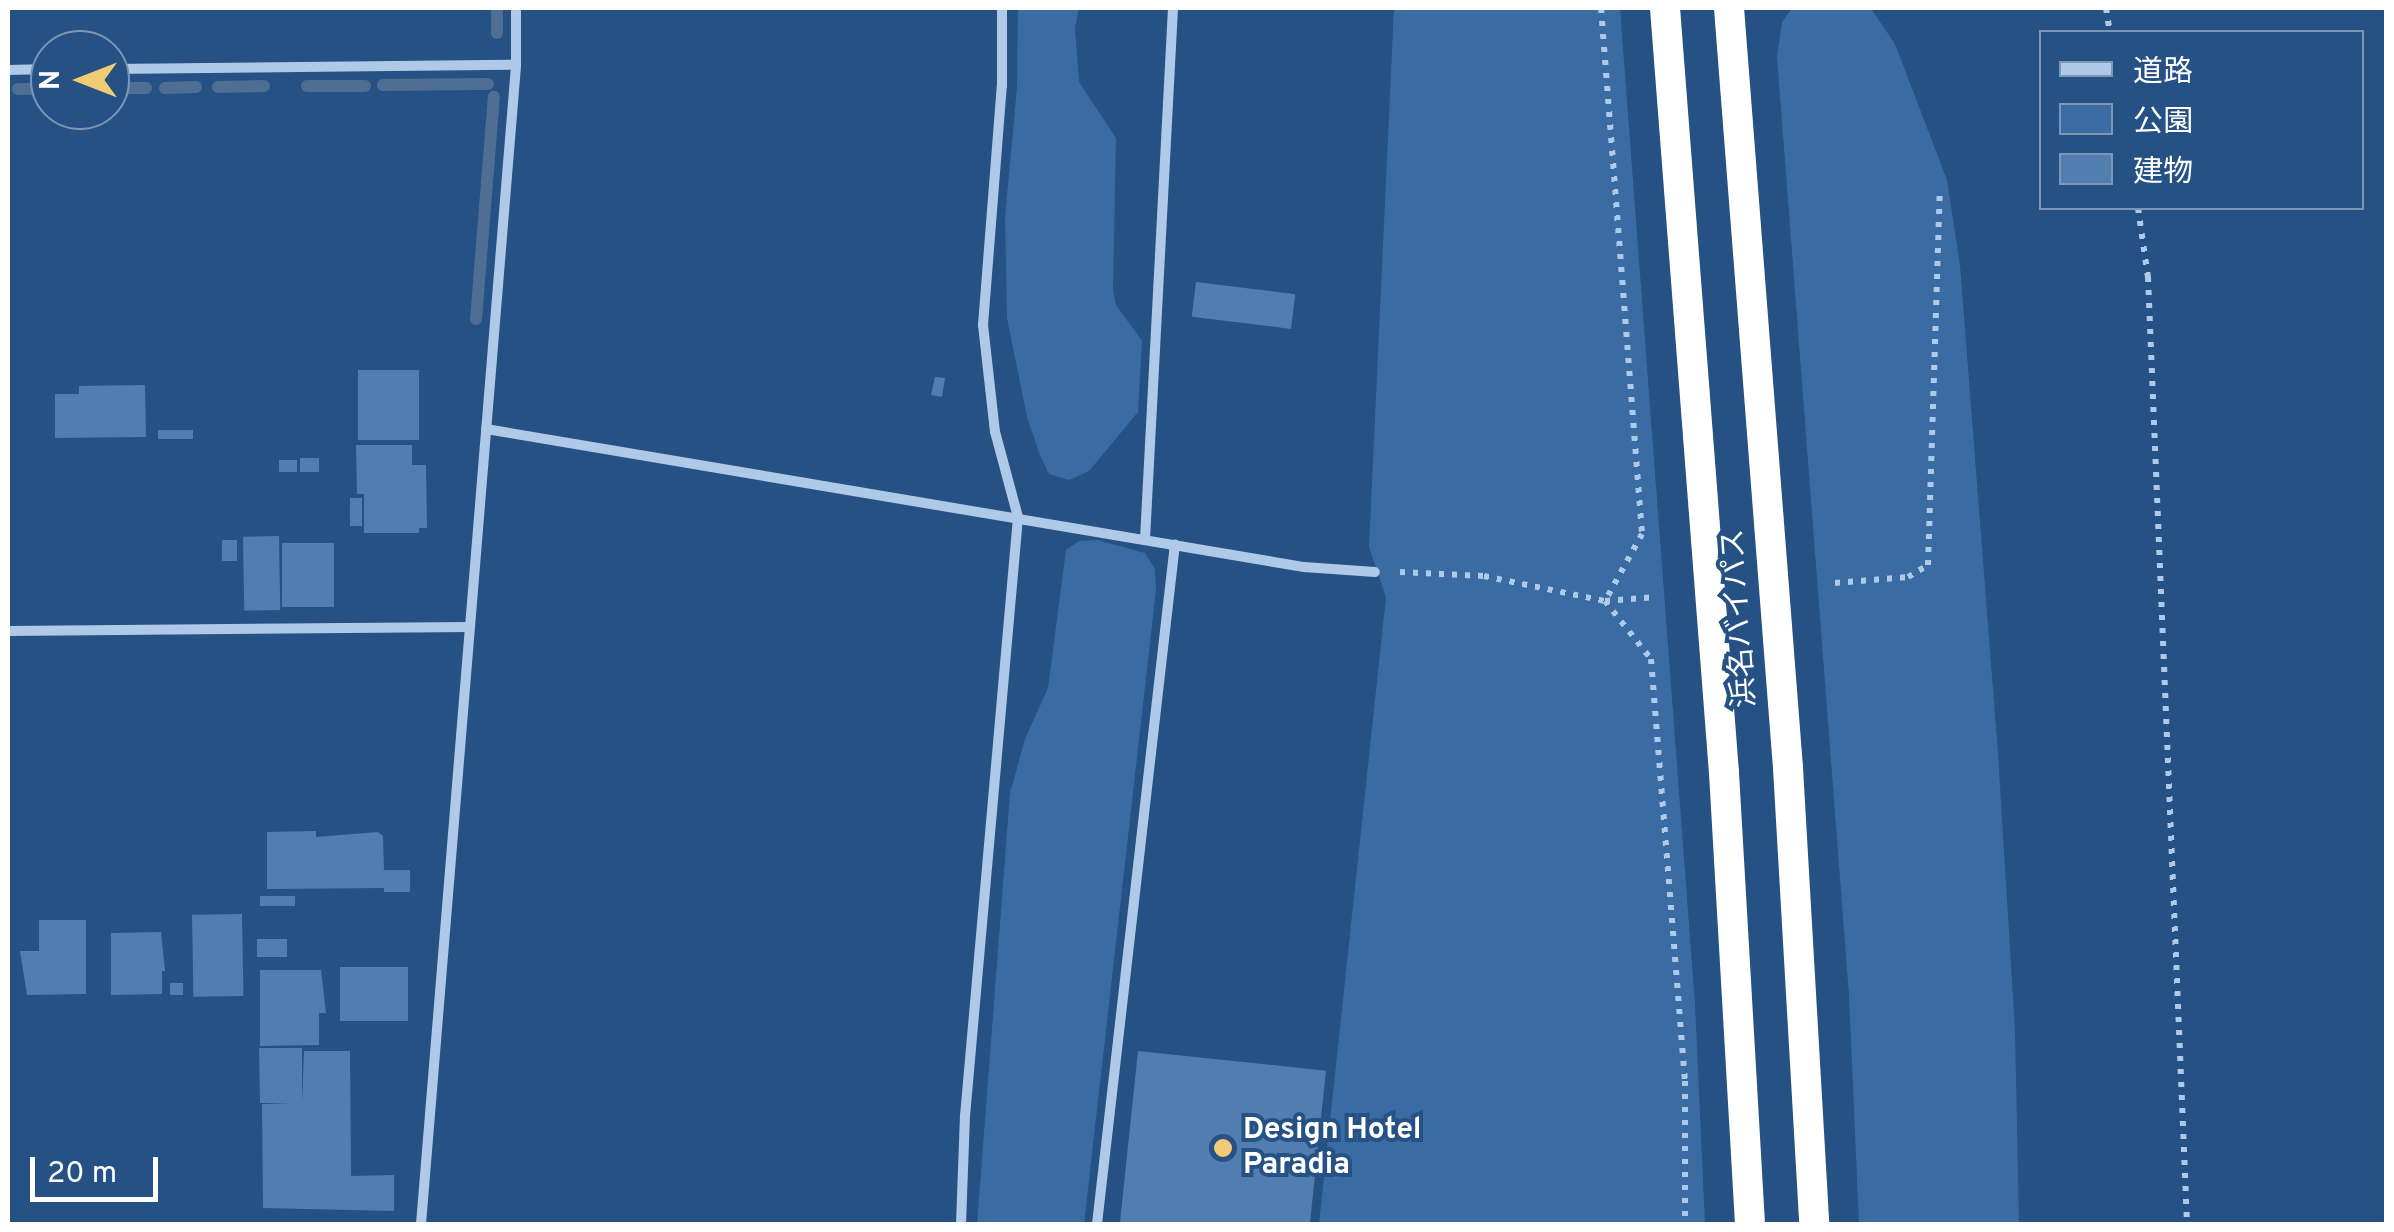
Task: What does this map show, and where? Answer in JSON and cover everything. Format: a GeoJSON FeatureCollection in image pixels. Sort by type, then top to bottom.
{"type":"FeatureCollection","features":[{"type":"Feature","properties":{"kind":"highway","name":"浜名バイパス"},"geometry":{"type":"LineString","coordinates":[[1665,8],[1724,772],[1750,1224]]}},
{"type":"Feature","properties":{"kind":"highway","name":"浜名バイパス"},"geometry":{"type":"LineString","coordinates":[[1729,8],[1788,768],[1814,1224]]}},
{"type":"Feature","properties":{"kind":"street"},"geometry":{"type":"LineString","coordinates":[[421,1224],[516,65],[516,8]]}},
{"type":"Feature","properties":{"kind":"street"},"geometry":{"type":"LineString","coordinates":[[961,1224],[965,1116],[1018,516],[994,432],[983,325],[984,271],[1002,86],[1002,8]]}},
{"type":"Feature","properties":{"kind":"street"},"geometry":{"type":"LineString","coordinates":[[1145,539],[1172,8]]}},
{"type":"Feature","properties":{"kind":"street"},"geometry":{"type":"LineString","coordinates":[[130,69],[516,65]]}},
{"type":"Feature","properties":{"kind":"street"},"geometry":{"type":"LineString","coordinates":[[486,429],[1304,567],[1375,572]]}},
{"type":"Feature","properties":{"kind":"street"},"geometry":{"type":"LineString","coordinates":[[1097,1224],[1176,544]]}},
{"type":"Feature","properties":{"kind":"street"},"geometry":{"type":"LineString","coordinates":[[8,631],[470,627]]}},
{"type":"Feature","properties":{"kind":"path"},"geometry":{"type":"LineString","coordinates":[[1601,8],[1642,534],[1605,601]]}},
{"type":"Feature","properties":{"kind":"path"},"geometry":{"type":"LineString","coordinates":[[1835,582],[1908,577],[1928,565],[1940,190]]}},
{"type":"Feature","properties":{"kind":"path"},"geometry":{"type":"LineString","coordinates":[[2138,210],[2148,276],[2187,1224]]}},
{"type":"Feature","properties":{"kind":"path"},"geometry":{"type":"LineString","coordinates":[[1375,572],[1467,574],[1605,601],[1656,597]]}},
{"type":"Feature","properties":{"kind":"path"},"geometry":{"type":"LineString","coordinates":[[1605,601],[1651,659],[1686,1082],[1685,1224]]}},
{"type":"Feature","properties":{"kind":"green space"},"geometry":{"type":"Polygon","coordinates":[[[1018,8],[1079,8],[1075,28],[1079,82],[1116,138],[1113,290],[1116,305],[1142,341],[1138,412],[1089,471],[1069,480],[1049,474],[1040,455],[1027,417],[1007,318],[1005,218],[1017,87],[1018,8]]]}},
{"type":"Feature","properties":{"kind":"green space"},"geometry":{"type":"Polygon","coordinates":[[[1394,8],[1620,8],[1695,1004],[1705,1224],[1319,1224],[1386,597],[1369,547],[1394,8]]]}},
{"type":"Feature","properties":{"kind":"green space"},"geometry":{"type":"Polygon","coordinates":[[[1792,8],[1872,10],[1895,44],[1947,180],[1960,265],[1998,753],[2015,1030],[2019,1224],[1859,1224],[1849,995],[1777,57],[1782,22],[1792,8]]]}},
{"type":"Feature","properties":{"kind":"green space"},"geometry":{"type":"Polygon","coordinates":[[[1097,540],[1145,553],[1155,569],[1156,590],[1084,1224],[977,1224],[1010,793],[1025,739],[1048,688],[1066,550],[1079,541],[1097,540]]]}},
{"type":"Feature","properties":{"kind":"building"},"geometry":{"type":"Polygon","coordinates":[[[1196,282],[1295,294],[1291,329],[1192,317],[1196,282]]]}},
{"type":"Feature","properties":{"kind":"building"},"geometry":{"type":"Polygon","coordinates":[[[358,370],[419,370],[419,440],[358,440],[358,370]]]}},
{"type":"Feature","properties":{"kind":"building"},"geometry":{"type":"Polygon","coordinates":[[[935,377],[945,378],[942,397],[931,395],[935,377]]]}},
{"type":"Feature","properties":{"kind":"building"},"geometry":{"type":"Polygon","coordinates":[[[145,385],[146,437],[55,438],[55,394],[79,394],[79,386],[145,385]]]}},
{"type":"Feature","properties":{"kind":"building"},"geometry":{"type":"Polygon","coordinates":[[[158,430],[193,430],[193,439],[158,439],[158,430]]]}},
{"type":"Feature","properties":{"kind":"building"},"geometry":{"type":"Polygon","coordinates":[[[356,445],[412,445],[412,465],[426,465],[427,528],[419,528],[419,533],[364,533],[364,494],[357,494],[356,445]]]}},
{"type":"Feature","properties":{"kind":"building"},"geometry":{"type":"Polygon","coordinates":[[[300,458],[319,458],[319,472],[300,472],[300,458]]]}},
{"type":"Feature","properties":{"kind":"building"},"geometry":{"type":"Polygon","coordinates":[[[279,460],[297,460],[297,472],[279,472],[279,460]]]}},
{"type":"Feature","properties":{"kind":"building"},"geometry":{"type":"Polygon","coordinates":[[[350,498],[362,498],[362,526],[350,526],[350,498]]]}},
{"type":"Feature","properties":{"kind":"building"},"geometry":{"type":"Polygon","coordinates":[[[279,536],[280,610],[244,611],[243,537],[279,536]]]}},
{"type":"Feature","properties":{"kind":"building"},"geometry":{"type":"Polygon","coordinates":[[[222,540],[237,540],[237,561],[222,561],[222,540]]]}},
{"type":"Feature","properties":{"kind":"building"},"geometry":{"type":"Polygon","coordinates":[[[282,543],[334,543],[334,607],[282,607],[282,543]]]}},
{"type":"Feature","properties":{"kind":"building"},"geometry":{"type":"Polygon","coordinates":[[[316,831],[316,837],[378,832],[383,836],[384,870],[410,870],[410,892],[384,892],[384,888],[267,889],[267,832],[316,831]]]}},
{"type":"Feature","properties":{"kind":"building"},"geometry":{"type":"Polygon","coordinates":[[[260,896],[295,896],[295,906],[260,906],[260,896]]]}},
{"type":"Feature","properties":{"kind":"building"},"geometry":{"type":"Polygon","coordinates":[[[242,914],[243,996],[193,997],[192,915],[242,914]]]}},
{"type":"Feature","properties":{"kind":"building"},"geometry":{"type":"Polygon","coordinates":[[[39,920],[86,920],[86,994],[27,995],[20,951],[39,951],[39,920]]]}},
{"type":"Feature","properties":{"kind":"building"},"geometry":{"type":"Polygon","coordinates":[[[161,932],[165,971],[162,994],[111,995],[111,933],[161,932]]]}},
{"type":"Feature","properties":{"kind":"building"},"geometry":{"type":"Polygon","coordinates":[[[257,939],[287,939],[287,957],[257,957],[257,939]]]}},
{"type":"Feature","properties":{"kind":"building"},"geometry":{"type":"Polygon","coordinates":[[[340,967],[408,967],[408,1021],[340,1021],[340,967]]]}},
{"type":"Feature","properties":{"kind":"building"},"geometry":{"type":"Polygon","coordinates":[[[260,970],[321,970],[326,1013],[319,1013],[319,1045],[260,1046],[260,970]]]}},
{"type":"Feature","properties":{"kind":"building"},"geometry":{"type":"Polygon","coordinates":[[[170,983],[183,983],[183,995],[170,995],[170,983]]]}},
{"type":"Feature","properties":{"kind":"building"},"geometry":{"type":"Polygon","coordinates":[[[259,1048],[302,1048],[302,1104],[304,1051],[350,1051],[351,1176],[394,1175],[394,1211],[263,1208],[262,1104],[292,1103],[260,1103],[259,1048]]]}},
{"type":"Feature","properties":{"kind":"building","name":"Design Hotel Paradia"},"geometry":{"type":"Polygon","coordinates":[[[1138,1051],[1326,1071],[1310,1224],[1120,1224],[1138,1051]]]}},
{"type":"Feature","properties":{"kind":"waterway"},"geometry":{"type":"LineString","coordinates":[[497,8],[497,33]]}},
{"type":"Feature","properties":{"kind":"waterway"},"geometry":{"type":"LineString","coordinates":[[383,85],[488,84]]}},
{"type":"Feature","properties":{"kind":"waterway"},"geometry":{"type":"LineString","coordinates":[[218,87],[264,86]]}},
{"type":"Feature","properties":{"kind":"waterway"},"geometry":{"type":"LineString","coordinates":[[307,86],[365,86]]}},
{"type":"Feature","properties":{"kind":"waterway"},"geometry":{"type":"LineString","coordinates":[[165,88],[196,87]]}},
{"type":"Feature","properties":{"kind":"waterway"},"geometry":{"type":"LineString","coordinates":[[130,88],[146,88]]}},
{"type":"Feature","properties":{"kind":"waterway"},"geometry":{"type":"LineString","coordinates":[[18,89],[30,89]]}},
{"type":"Feature","properties":{"kind":"waterway"},"geometry":{"type":"LineString","coordinates":[[476,319],[494,97]]}},
{"type":"Feature","properties":{"kind":"place","name":"Design Hotel Paradia"},"geometry":{"type":"Point","coordinates":[1223,1148]}}]}
